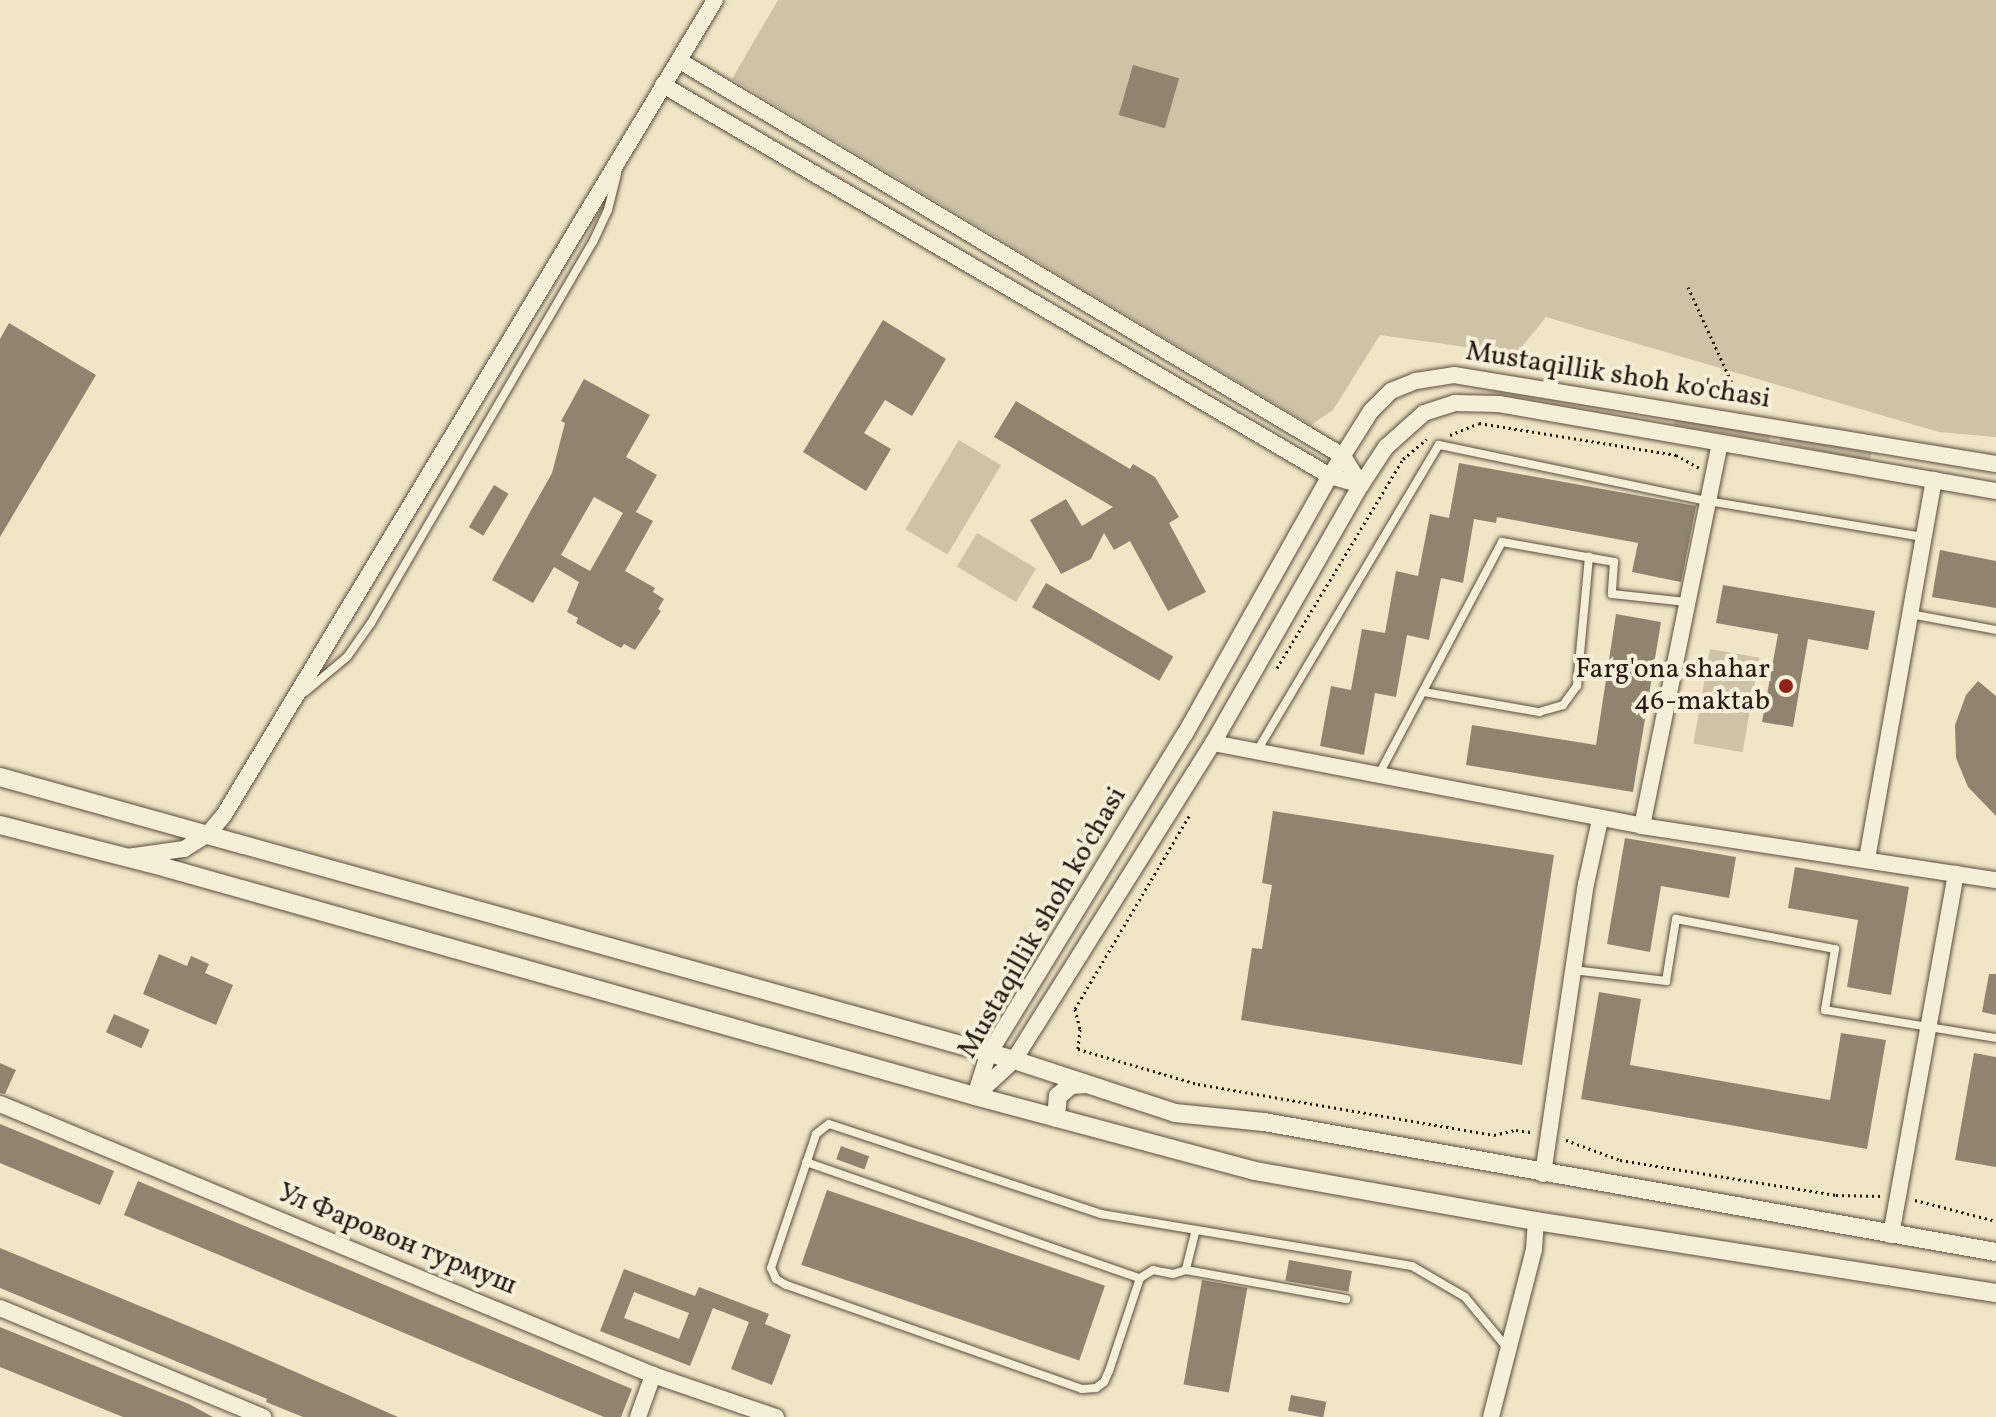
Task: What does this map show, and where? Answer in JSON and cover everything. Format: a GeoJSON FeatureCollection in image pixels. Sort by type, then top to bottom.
{"type":"FeatureCollection","features":[{"type":"Feature","properties":{"kind":"street"},"geometry":{"type":"LineString","coordinates":[[126,857],[184,849],[208,834],[224,815],[715,0]]}},
{"type":"Feature","properties":{"kind":"street"},"geometry":{"type":"LineString","coordinates":[[680,61],[1343,456],[1361,485]]}},
{"type":"Feature","properties":{"kind":"street"},"geometry":{"type":"LineString","coordinates":[[663,85],[1330,476],[1361,485]]}},
{"type":"Feature","properties":{"kind":"street","name":"Mustaqillik shoh ko'chasi"},"geometry":{"type":"LineString","coordinates":[[975,1096],[988,1055],[1185,734],[1330,476],[1371,411],[1391,391],[1416,381],[1454,375],[1678,409],[1996,464]]}},
{"type":"Feature","properties":{"kind":"street","name":"Mustaqillik shoh ko'chasi"},"geometry":{"type":"LineString","coordinates":[[975,1096],[1014,1060],[1213,743],[1361,485],[1396,438],[1424,413],[1455,403],[1499,404],[1996,491]]}},
{"type":"Feature","properties":{"kind":"street"},"geometry":{"type":"LineString","coordinates":[[1642,826],[1720,444]]}},
{"type":"Feature","properties":{"kind":"street"},"geometry":{"type":"LineString","coordinates":[[1867,859],[1934,480]]}},
{"type":"Feature","properties":{"kind":"street"},"geometry":{"type":"LineString","coordinates":[[1213,743],[1600,820],[1996,880]]}},
{"type":"Feature","properties":{"kind":"street"},"geometry":{"type":"LineString","coordinates":[[0,777],[1014,1060],[1175,1113],[1264,1122],[1543,1174],[1996,1252]]}},
{"type":"Feature","properties":{"kind":"street"},"geometry":{"type":"LineString","coordinates":[[1543,1174],[1573,970],[1600,820]]}},
{"type":"Feature","properties":{"kind":"street"},"geometry":{"type":"LineString","coordinates":[[0,825],[126,857],[975,1096],[1255,1171],[1536,1221],[1996,1293]]}},
{"type":"Feature","properties":{"kind":"street"},"geometry":{"type":"LineString","coordinates":[[1891,1235],[1956,874]]}},
{"type":"Feature","properties":{"kind":"street"},"geometry":{"type":"LineString","coordinates":[[1056,1118],[1058,1096],[1071,1085],[1086,1084]]}},
{"type":"Feature","properties":{"kind":"street","name":"Ул Фаровон турмуш"},"geometry":{"type":"LineString","coordinates":[[0,1104],[653,1375],[776,1417]]}},
{"type":"Feature","properties":{"kind":"street"},"geometry":{"type":"LineString","coordinates":[[1491,1417],[1534,1249],[1536,1221]]}},
{"type":"Feature","properties":{"kind":"street"},"geometry":{"type":"LineString","coordinates":[[0,1308],[263,1417]]}},
{"type":"Feature","properties":{"kind":"street"},"geometry":{"type":"LineString","coordinates":[[638,1417],[653,1375]]}},
{"type":"Feature","properties":{"kind":"lane"},"geometry":{"type":"LineString","coordinates":[[291,702],[347,657],[371,623],[593,242],[608,210],[622,153]]}},
{"type":"Feature","properties":{"kind":"lane"},"geometry":{"type":"LineString","coordinates":[[1257,752],[1439,445],[1708,501],[1922,537]]}},
{"type":"Feature","properties":{"kind":"lane"},"geometry":{"type":"LineString","coordinates":[[1378,776],[1502,542],[1614,562],[1612,594],[1687,602]]}},
{"type":"Feature","properties":{"kind":"lane"},"geometry":{"type":"LineString","coordinates":[[1424,692],[1539,712],[1563,705],[1577,686],[1589,557]]}},
{"type":"Feature","properties":{"kind":"lane"},"geometry":{"type":"LineString","coordinates":[[1910,613],[1996,630]]}},
{"type":"Feature","properties":{"kind":"lane"},"geometry":{"type":"LineString","coordinates":[[1573,970],[1666,981],[1676,919],[1835,949],[1825,1010],[1996,1038]]}},
{"type":"Feature","properties":{"kind":"lane"},"geometry":{"type":"LineString","coordinates":[[1346,1299],[1186,1270],[1173,1274],[1153,1270],[1140,1278],[1104,1382],[1096,1388],[1082,1389],[776,1279],[771,1268],[816,1134],[829,1124],[1101,1214],[1195,1233],[1412,1266],[1465,1297],[1508,1349]]}},
{"type":"Feature","properties":{"kind":"lane"},"geometry":{"type":"LineString","coordinates":[[806,1162],[1140,1278]]}},
{"type":"Feature","properties":{"kind":"lane"},"geometry":{"type":"LineString","coordinates":[[1186,1270],[1195,1233]]}},
{"type":"Feature","properties":{"kind":"path"},"geometry":{"type":"LineString","coordinates":[[1688,287],[1738,396]]}},
{"type":"Feature","properties":{"kind":"path"},"geometry":{"type":"LineString","coordinates":[[1446,437],[1479,423],[1676,455],[1712,475]]}},
{"type":"Feature","properties":{"kind":"path"},"geometry":{"type":"LineString","coordinates":[[1271,678],[1403,459],[1424,439],[1435,438]]}},
{"type":"Feature","properties":{"kind":"path"},"geometry":{"type":"LineString","coordinates":[[1191,812],[1075,1009],[1080,1029],[1078,1049],[1198,1084],[1494,1135],[1516,1130],[1548,1134],[1620,1160],[1836,1195],[1934,1203],[1996,1221]]}},
{"type":"Feature","properties":{"kind":"shaded area"},"geometry":{"type":"Polygon","coordinates":[[[778,0],[1996,0],[1996,437],[1939,432],[1546,317],[1516,354],[1380,335],[1333,410],[1311,425],[732,79],[778,0]]]}},
{"type":"Feature","properties":{"kind":"shaded area"},"geometry":{"type":"Polygon","coordinates":[[[1675,418],[1771,435],[1769,442],[1674,425],[1675,418]]]}},
{"type":"Feature","properties":{"kind":"shaded area"},"geometry":{"type":"Polygon","coordinates":[[[1781,436],[1871,454],[1870,460],[1780,443],[1781,436]]]}},
{"type":"Feature","properties":{"kind":"shaded area"},"geometry":{"type":"Polygon","coordinates":[[[959,440],[1001,465],[947,554],[905,529],[959,440]]]}},
{"type":"Feature","properties":{"kind":"shaded area"},"geometry":{"type":"Polygon","coordinates":[[[977,533],[1036,569],[1016,602],[957,566],[977,533]]]}},
{"type":"Feature","properties":{"kind":"shaded area"},"geometry":{"type":"Polygon","coordinates":[[[1710,649],[1759,658],[1743,752],[1693,744],[1710,649]]]}},
{"type":"Feature","properties":{"kind":"building"},"geometry":{"type":"Polygon","coordinates":[[[1133,65],[1179,78],[1165,128],[1119,115],[1133,65]]]}},
{"type":"Feature","properties":{"kind":"building"},"geometry":{"type":"Polygon","coordinates":[[[883,320],[946,359],[912,416],[885,400],[864,433],[891,449],[866,491],[803,452],[883,320]]]}},
{"type":"Feature","properties":{"kind":"building"},"geometry":{"type":"Polygon","coordinates":[[[9,323],[96,375],[0,537],[0,339],[9,323]]]}},
{"type":"Feature","properties":{"kind":"building"},"geometry":{"type":"Polygon","coordinates":[[[584,379],[650,415],[626,457],[657,475],[636,512],[653,521],[625,571],[655,588],[653,592],[664,599],[658,609],[661,611],[635,650],[624,644],[621,648],[576,623],[578,618],[567,612],[579,582],[554,567],[533,603],[492,580],[552,473],[565,423],[561,421],[584,379]],[[594,497],[561,555],[590,571],[623,513],[594,497]]]}},
{"type":"Feature","properties":{"kind":"building"},"geometry":{"type":"Polygon","coordinates":[[[1016,401],[1130,469],[1133,464],[1155,477],[1179,517],[1169,523],[1206,592],[1168,611],[1130,541],[1114,550],[1104,533],[1091,559],[1061,574],[1030,520],[1066,499],[1082,526],[1113,507],[994,437],[1016,401]]]}},
{"type":"Feature","properties":{"kind":"building"},"geometry":{"type":"Polygon","coordinates":[[[1459,463],[1696,506],[1681,582],[1632,572],[1638,543],[1497,517],[1496,523],[1474,519],[1463,583],[1441,578],[1429,640],[1407,635],[1396,697],[1375,693],[1364,755],[1320,746],[1331,686],[1351,690],[1362,629],[1385,633],[1396,571],[1418,576],[1430,514],[1449,518],[1459,463]]]}},
{"type":"Feature","properties":{"kind":"building"},"geometry":{"type":"Polygon","coordinates":[[[494,485],[509,494],[483,536],[469,527],[494,485]]]}},
{"type":"Feature","properties":{"kind":"building"},"geometry":{"type":"Polygon","coordinates":[[[1940,550],[1996,561],[1996,608],[1932,597],[1940,550]]]}},
{"type":"Feature","properties":{"kind":"building"},"geometry":{"type":"Polygon","coordinates":[[[1046,583],[1173,656],[1159,681],[1032,607],[1046,583]]]}},
{"type":"Feature","properties":{"kind":"building"},"geometry":{"type":"Polygon","coordinates":[[[1723,585],[1875,611],[1868,650],[1808,639],[1793,727],[1762,722],[1778,634],[1716,623],[1723,585]]]}},
{"type":"Feature","properties":{"kind":"building"},"geometry":{"type":"Polygon","coordinates":[[[1616,614],[1661,622],[1633,792],[1466,765],[1472,725],[1596,745],[1616,614]]]}},
{"type":"Feature","properties":{"kind":"building"},"geometry":{"type":"Polygon","coordinates":[[[1978,681],[1996,696],[1996,816],[1968,787],[1956,758],[1955,725],[1966,695],[1978,681]]]}},
{"type":"Feature","properties":{"kind":"building"},"geometry":{"type":"Polygon","coordinates":[[[1273,811],[1554,855],[1522,1065],[1241,1020],[1252,948],[1262,949],[1272,885],[1262,883],[1273,811]]]}},
{"type":"Feature","properties":{"kind":"building"},"geometry":{"type":"Polygon","coordinates":[[[1625,838],[1736,857],[1729,898],[1661,886],[1650,952],[1607,944],[1625,838]]]}},
{"type":"Feature","properties":{"kind":"building"},"geometry":{"type":"Polygon","coordinates":[[[1795,867],[1909,887],[1891,995],[1847,987],[1858,920],[1788,908],[1795,867]]]}},
{"type":"Feature","properties":{"kind":"building"},"geometry":{"type":"Polygon","coordinates":[[[159,954],[187,966],[191,956],[209,964],[205,973],[233,985],[216,1025],[143,994],[159,954]]]}},
{"type":"Feature","properties":{"kind":"building"},"geometry":{"type":"Polygon","coordinates":[[[1989,974],[1996,974],[1996,1015],[1982,1012],[1989,974]]]}},
{"type":"Feature","properties":{"kind":"building"},"geometry":{"type":"Polygon","coordinates":[[[1599,992],[1641,999],[1630,1065],[1830,1100],[1841,1033],[1886,1040],[1867,1149],[1581,1099],[1599,992]]]}},
{"type":"Feature","properties":{"kind":"building"},"geometry":{"type":"Polygon","coordinates":[[[114,1014],[150,1030],[141,1048],[106,1032],[114,1014]]]}},
{"type":"Feature","properties":{"kind":"building"},"geometry":{"type":"Polygon","coordinates":[[[1974,1053],[1996,1057],[1996,1167],[1955,1160],[1974,1053]]]}},
{"type":"Feature","properties":{"kind":"building"},"geometry":{"type":"Polygon","coordinates":[[[0,1063],[16,1070],[5,1094],[0,1093],[0,1063]]]}},
{"type":"Feature","properties":{"kind":"building"},"geometry":{"type":"Polygon","coordinates":[[[0,1124],[114,1171],[100,1205],[0,1163],[0,1124]]]}},
{"type":"Feature","properties":{"kind":"building"},"geometry":{"type":"Polygon","coordinates":[[[841,1146],[869,1156],[864,1169],[836,1159],[841,1146]]]}},
{"type":"Feature","properties":{"kind":"building"},"geometry":{"type":"Polygon","coordinates":[[[138,1181],[632,1389],[621,1417],[604,1417],[124,1215],[138,1181]]]}},
{"type":"Feature","properties":{"kind":"building"},"geometry":{"type":"Polygon","coordinates":[[[827,1190],[1105,1286],[1079,1360],[801,1265],[827,1190]]]}},
{"type":"Feature","properties":{"kind":"building"},"geometry":{"type":"Polygon","coordinates":[[[0,1248],[398,1417],[303,1417],[266,1402],[267,1399],[0,1288],[0,1248]]]}},
{"type":"Feature","properties":{"kind":"building"},"geometry":{"type":"Polygon","coordinates":[[[1289,1260],[1352,1271],[1348,1292],[1285,1281],[1289,1260]]]}},
{"type":"Feature","properties":{"kind":"building"},"geometry":{"type":"Polygon","coordinates":[[[624,1269],[695,1296],[699,1287],[769,1314],[765,1324],[791,1335],[772,1385],[731,1369],[749,1322],[713,1308],[690,1366],[600,1331],[624,1269]],[[634,1292],[624,1318],[679,1339],[689,1313],[634,1292]]]}},
{"type":"Feature","properties":{"kind":"building"},"geometry":{"type":"Polygon","coordinates":[[[1202,1280],[1247,1288],[1229,1392],[1184,1384],[1202,1280]]]}},
{"type":"Feature","properties":{"kind":"building"},"geometry":{"type":"Polygon","coordinates":[[[0,1327],[189,1404],[213,1417],[123,1417],[0,1367],[0,1327]]]}},
{"type":"Feature","properties":{"kind":"building"},"geometry":{"type":"Polygon","coordinates":[[[1291,1395],[1326,1402],[1323,1417],[1288,1411],[1291,1395]]]}},
{"type":"Feature","properties":{"kind":"place","name":"Farg'ona shahar 46-maktab"},"geometry":{"type":"Point","coordinates":[1786,686]}}]}
